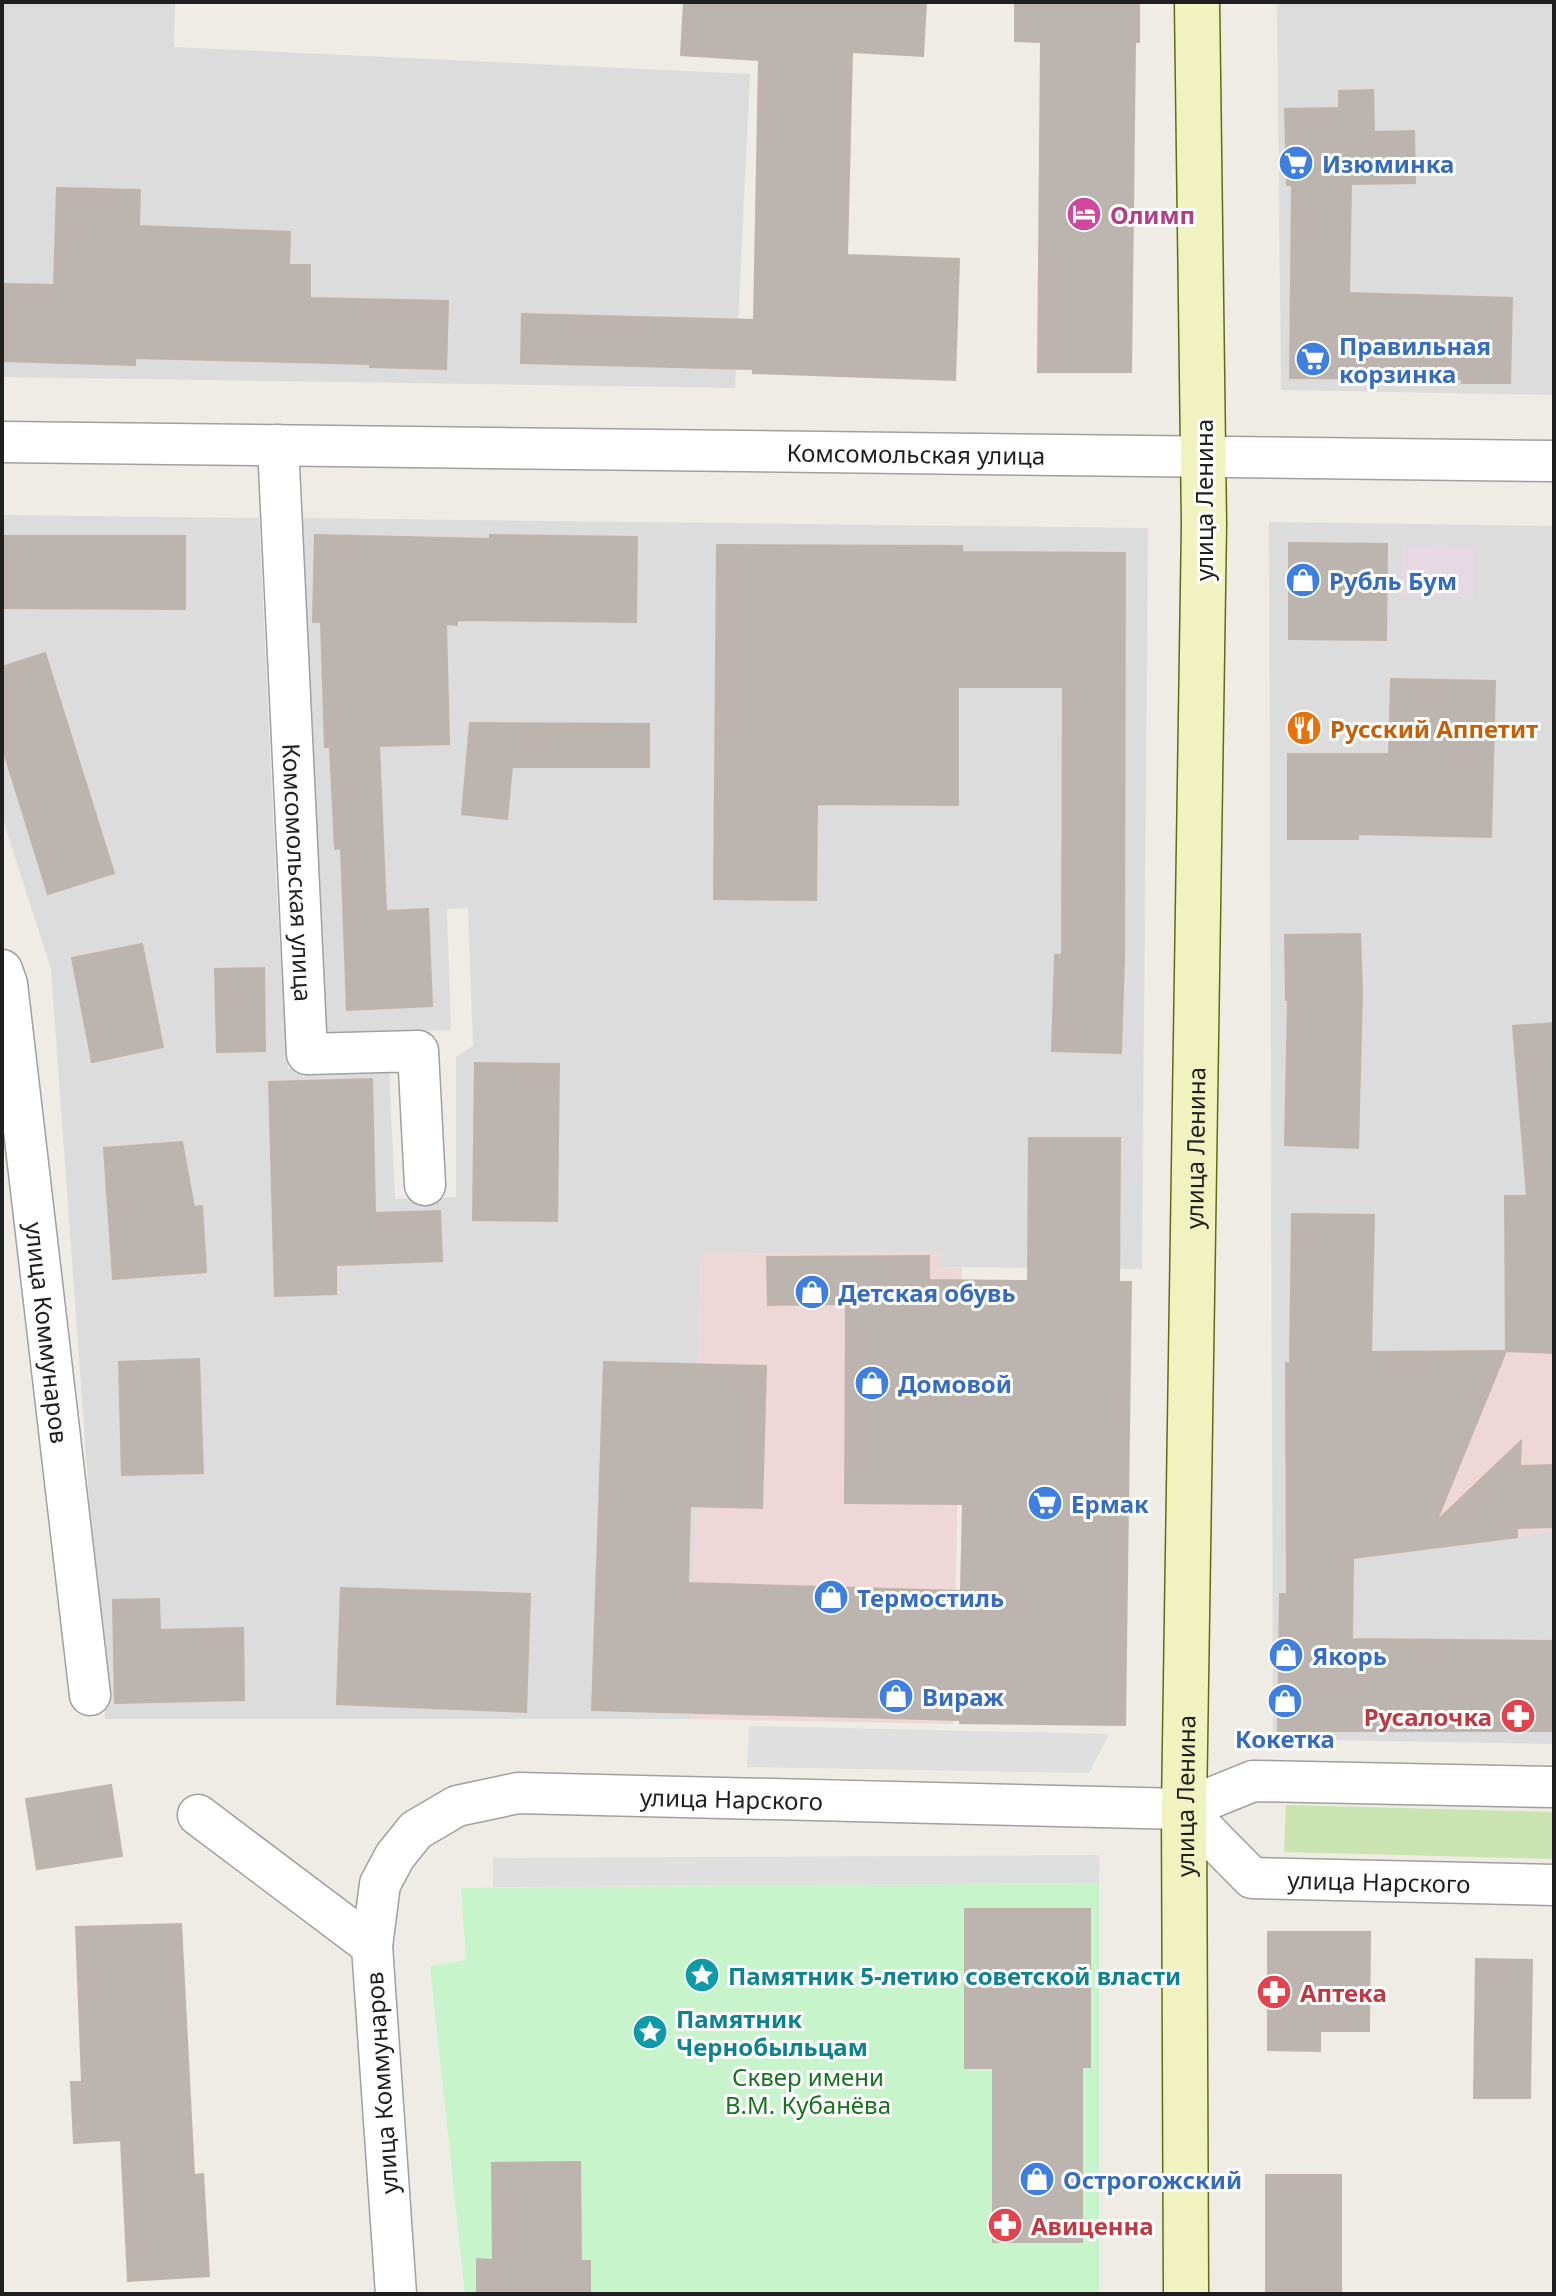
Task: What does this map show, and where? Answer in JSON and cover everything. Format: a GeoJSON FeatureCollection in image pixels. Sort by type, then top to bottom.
{"type":"FeatureCollection","features":[{"type":"Feature","properties":{"kind":"main road","name":"улица Ленина"},"geometry":{"type":"LineString","coordinates":[[1186,2294],[1184,1809],[1203,457],[1197,2]]}},
{"type":"Feature","properties":{"kind":"street","name":"Комсомольская улица"},"geometry":{"type":"LineString","coordinates":[[2,442],[1554,461]]}},
{"type":"Feature","properties":{"kind":"street","name":"Комсомольская улица"},"geometry":{"type":"LineString","coordinates":[[278,445],[307,1054],[418,1051],[425,1185]]}},
{"type":"Feature","properties":{"kind":"street","name":"улица Коммунаров"},"geometry":{"type":"LineString","coordinates":[[2,970],[7,984],[90,1695]]}},
{"type":"Feature","properties":{"kind":"street","name":"улица Нарского"},"geometry":{"type":"LineString","coordinates":[[372,1946],[380,1884],[395,1856],[416,1830],[457,1806],[518,1793],[1184,1809],[1253,1781],[1554,1787]]}},
{"type":"Feature","properties":{"kind":"street","name":"улица Нарского"},"geometry":{"type":"LineString","coordinates":[[1184,1809],[1252,1878],[1554,1885]]}},
{"type":"Feature","properties":{"kind":"street","name":"улица Коммунаров"},"geometry":{"type":"LineString","coordinates":[[198,1815],[372,1946],[396,2294]]}},
{"type":"Feature","properties":{"kind":"shaded area"},"geometry":{"type":"Polygon","coordinates":[[[2,2],[175,2],[174,47],[750,74],[735,388],[2,377],[2,2]]]}},
{"type":"Feature","properties":{"kind":"shaded area"},"geometry":{"type":"Polygon","coordinates":[[[1277,2],[1554,2],[1554,395],[1281,390],[1277,2]]]}},
{"type":"Feature","properties":{"kind":"shaded area"},"geometry":{"type":"Polygon","coordinates":[[[2,515],[259,518],[288,1069],[389,1067],[395,1199],[456,1197],[456,1057],[473,1046],[468,908],[447,909],[451,1030],[325,1035],[299,518],[1148,528],[1142,1269],[940,1267],[940,1252],[701,1254],[691,1719],[105,1719],[51,969],[2,817],[2,515]]]}},
{"type":"Feature","properties":{"kind":"shaded area"},"geometry":{"type":"Polygon","coordinates":[[[1269,522],[1554,526],[1554,1744],[1273,1739],[1269,522]]]}},
{"type":"Feature","properties":{"kind":"shaded area"},"geometry":{"type":"Polygon","coordinates":[[[1403,545],[1475,547],[1474,598],[1402,596],[1403,545]]]}},
{"type":"Feature","properties":{"kind":"shaded area"},"geometry":{"type":"Polygon","coordinates":[[[1505,1196],[1554,1196],[1554,1532],[1286,1566],[1286,1363],[1400,1365],[1401,1352],[1506,1351],[1505,1196]]]}},
{"type":"Feature","properties":{"kind":"shaded area"},"geometry":{"type":"Polygon","coordinates":[[[940,1252],[940,1267],[962,1268],[953,1724],[691,1719],[701,1254],[940,1252]]]}},
{"type":"Feature","properties":{"kind":"shaded area"},"geometry":{"type":"Polygon","coordinates":[[[749,1726],[1109,1734],[1089,1773],[747,1767],[749,1726]]]}},
{"type":"Feature","properties":{"kind":"shaded area"},"geometry":{"type":"Polygon","coordinates":[[[1100,1855],[1099,1883],[493,1887],[493,1858],[1100,1855]]]}},
{"type":"Feature","properties":{"kind":"green space"},"geometry":{"type":"Polygon","coordinates":[[[1286,1805],[1554,1812],[1554,1859],[1284,1852],[1286,1805]]]}},
{"type":"Feature","properties":{"kind":"green space","name":"Сквер имени В.М. Кубанёва"},"geometry":{"type":"Polygon","coordinates":[[[1099,1883],[1099,2294],[465,2294],[430,1966],[466,1960],[461,1888],[1099,1883]]]}},
{"type":"Feature","properties":{"kind":"building"},"geometry":{"type":"Polygon","coordinates":[[[684,2],[926,2],[923,56],[852,52],[847,255],[959,259],[955,380],[753,373],[753,369],[521,363],[522,314],[754,320],[759,60],[681,55],[684,2]]]}},
{"type":"Feature","properties":{"kind":"building"},"geometry":{"type":"Polygon","coordinates":[[[1015,2],[1139,2],[1139,42],[1135,42],[1131,372],[1038,372],[1041,42],[1015,41],[1015,2]]]}},
{"type":"Feature","properties":{"kind":"building"},"geometry":{"type":"Polygon","coordinates":[[[1373,90],[1374,132],[1414,131],[1415,183],[1351,184],[1349,293],[1512,298],[1510,383],[1462,383],[1462,379],[1290,378],[1292,185],[1287,185],[1285,109],[1339,108],[1339,91],[1373,90]]]}},
{"type":"Feature","properties":{"kind":"building"},"geometry":{"type":"Polygon","coordinates":[[[57,188],[140,190],[139,226],[290,232],[289,265],[310,265],[310,298],[448,301],[446,369],[135,358],[135,365],[2,361],[2,284],[54,285],[57,188]]]}},
{"type":"Feature","properties":{"kind":"building"},"geometry":{"type":"Polygon","coordinates":[[[315,535],[490,539],[490,535],[637,537],[636,622],[457,620],[457,625],[446,624],[449,744],[379,746],[386,911],[428,909],[432,1006],[347,1010],[341,848],[335,849],[330,747],[325,747],[321,622],[313,622],[315,535]]]}},
{"type":"Feature","properties":{"kind":"building"},"geometry":{"type":"Polygon","coordinates":[[[2,536],[185,536],[185,609],[2,608],[2,536]]]}},
{"type":"Feature","properties":{"kind":"building"},"geometry":{"type":"Polygon","coordinates":[[[1289,543],[1387,544],[1386,640],[1289,639],[1289,543]]]}},
{"type":"Feature","properties":{"kind":"building"},"geometry":{"type":"Polygon","coordinates":[[[717,545],[962,546],[962,552],[1125,553],[1121,1053],[1052,1051],[1055,955],[1062,955],[1063,687],[958,687],[958,805],[817,804],[816,900],[714,899],[717,545]]]}},
{"type":"Feature","properties":{"kind":"building"},"geometry":{"type":"Polygon","coordinates":[[[45,653],[114,873],[48,894],[2,746],[2,667],[45,653]]]}},
{"type":"Feature","properties":{"kind":"building"},"geometry":{"type":"Polygon","coordinates":[[[1391,679],[1495,681],[1491,837],[1358,834],[1358,839],[1288,839],[1288,754],[1389,754],[1391,679]]]}},
{"type":"Feature","properties":{"kind":"building"},"geometry":{"type":"Polygon","coordinates":[[[470,723],[649,724],[649,767],[512,767],[507,819],[462,814],[470,723]]]}},
{"type":"Feature","properties":{"kind":"building"},"geometry":{"type":"Polygon","coordinates":[[[1360,934],[1362,991],[1358,1148],[1285,1145],[1288,1000],[1285,935],[1360,934]]]}},
{"type":"Feature","properties":{"kind":"building"},"geometry":{"type":"Polygon","coordinates":[[[142,944],[163,1047],[92,1062],[72,958],[142,944]]]}},
{"type":"Feature","properties":{"kind":"building"},"geometry":{"type":"Polygon","coordinates":[[[264,968],[265,1051],[217,1052],[215,969],[264,968]]]}},
{"type":"Feature","properties":{"kind":"building"},"geometry":{"type":"Polygon","coordinates":[[[1554,1023],[1554,1353],[1506,1351],[1505,1196],[1527,1196],[1513,1026],[1554,1023]]]}},
{"type":"Feature","properties":{"kind":"building"},"geometry":{"type":"Polygon","coordinates":[[[475,1063],[559,1064],[557,1221],[473,1220],[475,1063]]]}},
{"type":"Feature","properties":{"kind":"building"},"geometry":{"type":"Polygon","coordinates":[[[372,1079],[375,1213],[440,1211],[442,1261],[336,1265],[336,1294],[275,1296],[269,1082],[372,1079]]]}},
{"type":"Feature","properties":{"kind":"building"},"geometry":{"type":"Polygon","coordinates":[[[1029,1138],[1120,1138],[1119,1282],[1131,1282],[1125,1725],[960,1723],[960,1720],[592,1710],[604,1362],[766,1366],[762,1508],[690,1506],[688,1583],[961,1591],[963,1504],[845,1503],[846,1304],[768,1305],[767,1257],[929,1256],[929,1280],[1028,1281],[1029,1138]]]}},
{"type":"Feature","properties":{"kind":"building"},"geometry":{"type":"Polygon","coordinates":[[[182,1142],[194,1207],[202,1206],[206,1272],[113,1279],[104,1148],[182,1142]]]}},
{"type":"Feature","properties":{"kind":"building"},"geometry":{"type":"Polygon","coordinates":[[[1292,1214],[1374,1215],[1371,1352],[1506,1351],[1436,1522],[1521,1441],[1520,1466],[1554,1465],[1554,1527],[1517,1528],[1517,1537],[1353,1558],[1352,1639],[1554,1641],[1554,1731],[1278,1731],[1280,1594],[1287,1594],[1286,1363],[1290,1364],[1292,1214]]]}},
{"type":"Feature","properties":{"kind":"building"},"geometry":{"type":"Polygon","coordinates":[[[199,1359],[203,1473],[122,1475],[119,1362],[199,1359]]]}},
{"type":"Feature","properties":{"kind":"building"},"geometry":{"type":"Polygon","coordinates":[[[341,1588],[530,1594],[526,1712],[337,1704],[341,1588]]]}},
{"type":"Feature","properties":{"kind":"building"},"geometry":{"type":"Polygon","coordinates":[[[159,1599],[160,1630],[243,1628],[244,1700],[115,1703],[113,1600],[159,1599]]]}},
{"type":"Feature","properties":{"kind":"building"},"geometry":{"type":"Polygon","coordinates":[[[111,1785],[122,1856],[37,1869],[26,1799],[111,1785]]]}},
{"type":"Feature","properties":{"kind":"building"},"geometry":{"type":"Polygon","coordinates":[[[965,1909],[1090,1909],[1090,2067],[1082,2067],[1082,2242],[993,2242],[993,2068],[965,2068],[965,1909]]]}},
{"type":"Feature","properties":{"kind":"building"},"geometry":{"type":"Polygon","coordinates":[[[181,1924],[194,2175],[203,2174],[209,2276],[128,2281],[121,2140],[74,2143],[71,2082],[82,2082],[76,1927],[181,1924]]]}},
{"type":"Feature","properties":{"kind":"building"},"geometry":{"type":"Polygon","coordinates":[[[1268,1932],[1370,1932],[1369,2031],[1320,2031],[1320,2051],[1268,2050],[1268,1932]]]}},
{"type":"Feature","properties":{"kind":"building"},"geometry":{"type":"Polygon","coordinates":[[[1476,1959],[1532,1960],[1530,2098],[1474,2098],[1476,1959]]]}},
{"type":"Feature","properties":{"kind":"building"},"geometry":{"type":"Polygon","coordinates":[[[580,2162],[581,2261],[590,2261],[590,2294],[477,2294],[477,2259],[493,2260],[492,2163],[580,2162]]]}},
{"type":"Feature","properties":{"kind":"building"},"geometry":{"type":"Polygon","coordinates":[[[1266,2175],[1341,2175],[1341,2294],[1266,2294],[1266,2175]]]}},
{"type":"Feature","properties":{"kind":"place","name":"Изюминка"},"geometry":{"type":"Point","coordinates":[1296,163]}},
{"type":"Feature","properties":{"kind":"place","name":"Олимп"},"geometry":{"type":"Point","coordinates":[1084,214]}},
{"type":"Feature","properties":{"kind":"place","name":"Правильная корзинка"},"geometry":{"type":"Point","coordinates":[1313,359]}},
{"type":"Feature","properties":{"kind":"place","name":"Рубль Бум"},"geometry":{"type":"Point","coordinates":[1303,580]}},
{"type":"Feature","properties":{"kind":"place","name":"Русский Аппетит"},"geometry":{"type":"Point","coordinates":[1304,728]}},
{"type":"Feature","properties":{"kind":"place","name":"Детская обувь"},"geometry":{"type":"Point","coordinates":[812,1292]}},
{"type":"Feature","properties":{"kind":"place","name":"Домовой"},"geometry":{"type":"Point","coordinates":[872,1383]}},
{"type":"Feature","properties":{"kind":"place","name":"Ермак"},"geometry":{"type":"Point","coordinates":[1045,1503]}},
{"type":"Feature","properties":{"kind":"place","name":"Термостиль"},"geometry":{"type":"Point","coordinates":[831,1597]}},
{"type":"Feature","properties":{"kind":"place","name":"Якорь"},"geometry":{"type":"Point","coordinates":[1286,1655]}},
{"type":"Feature","properties":{"kind":"place","name":"Вираж"},"geometry":{"type":"Point","coordinates":[896,1696]}},
{"type":"Feature","properties":{"kind":"place","name":"Кокетка"},"geometry":{"type":"Point","coordinates":[1285,1701]}},
{"type":"Feature","properties":{"kind":"place","name":"Русалочка"},"geometry":{"type":"Point","coordinates":[1518,1716]}},
{"type":"Feature","properties":{"kind":"place","name":"Памятник 5-летию советской власти"},"geometry":{"type":"Point","coordinates":[702,1975]}},
{"type":"Feature","properties":{"kind":"place","name":"Аптека"},"geometry":{"type":"Point","coordinates":[1274,1992]}},
{"type":"Feature","properties":{"kind":"place","name":"Памятник Чернобыльцам"},"geometry":{"type":"Point","coordinates":[650,2032]}},
{"type":"Feature","properties":{"kind":"place","name":"Острогожский"},"geometry":{"type":"Point","coordinates":[1037,2179]}},
{"type":"Feature","properties":{"kind":"place","name":"Авиценна"},"geometry":{"type":"Point","coordinates":[1005,2225]}}]}
